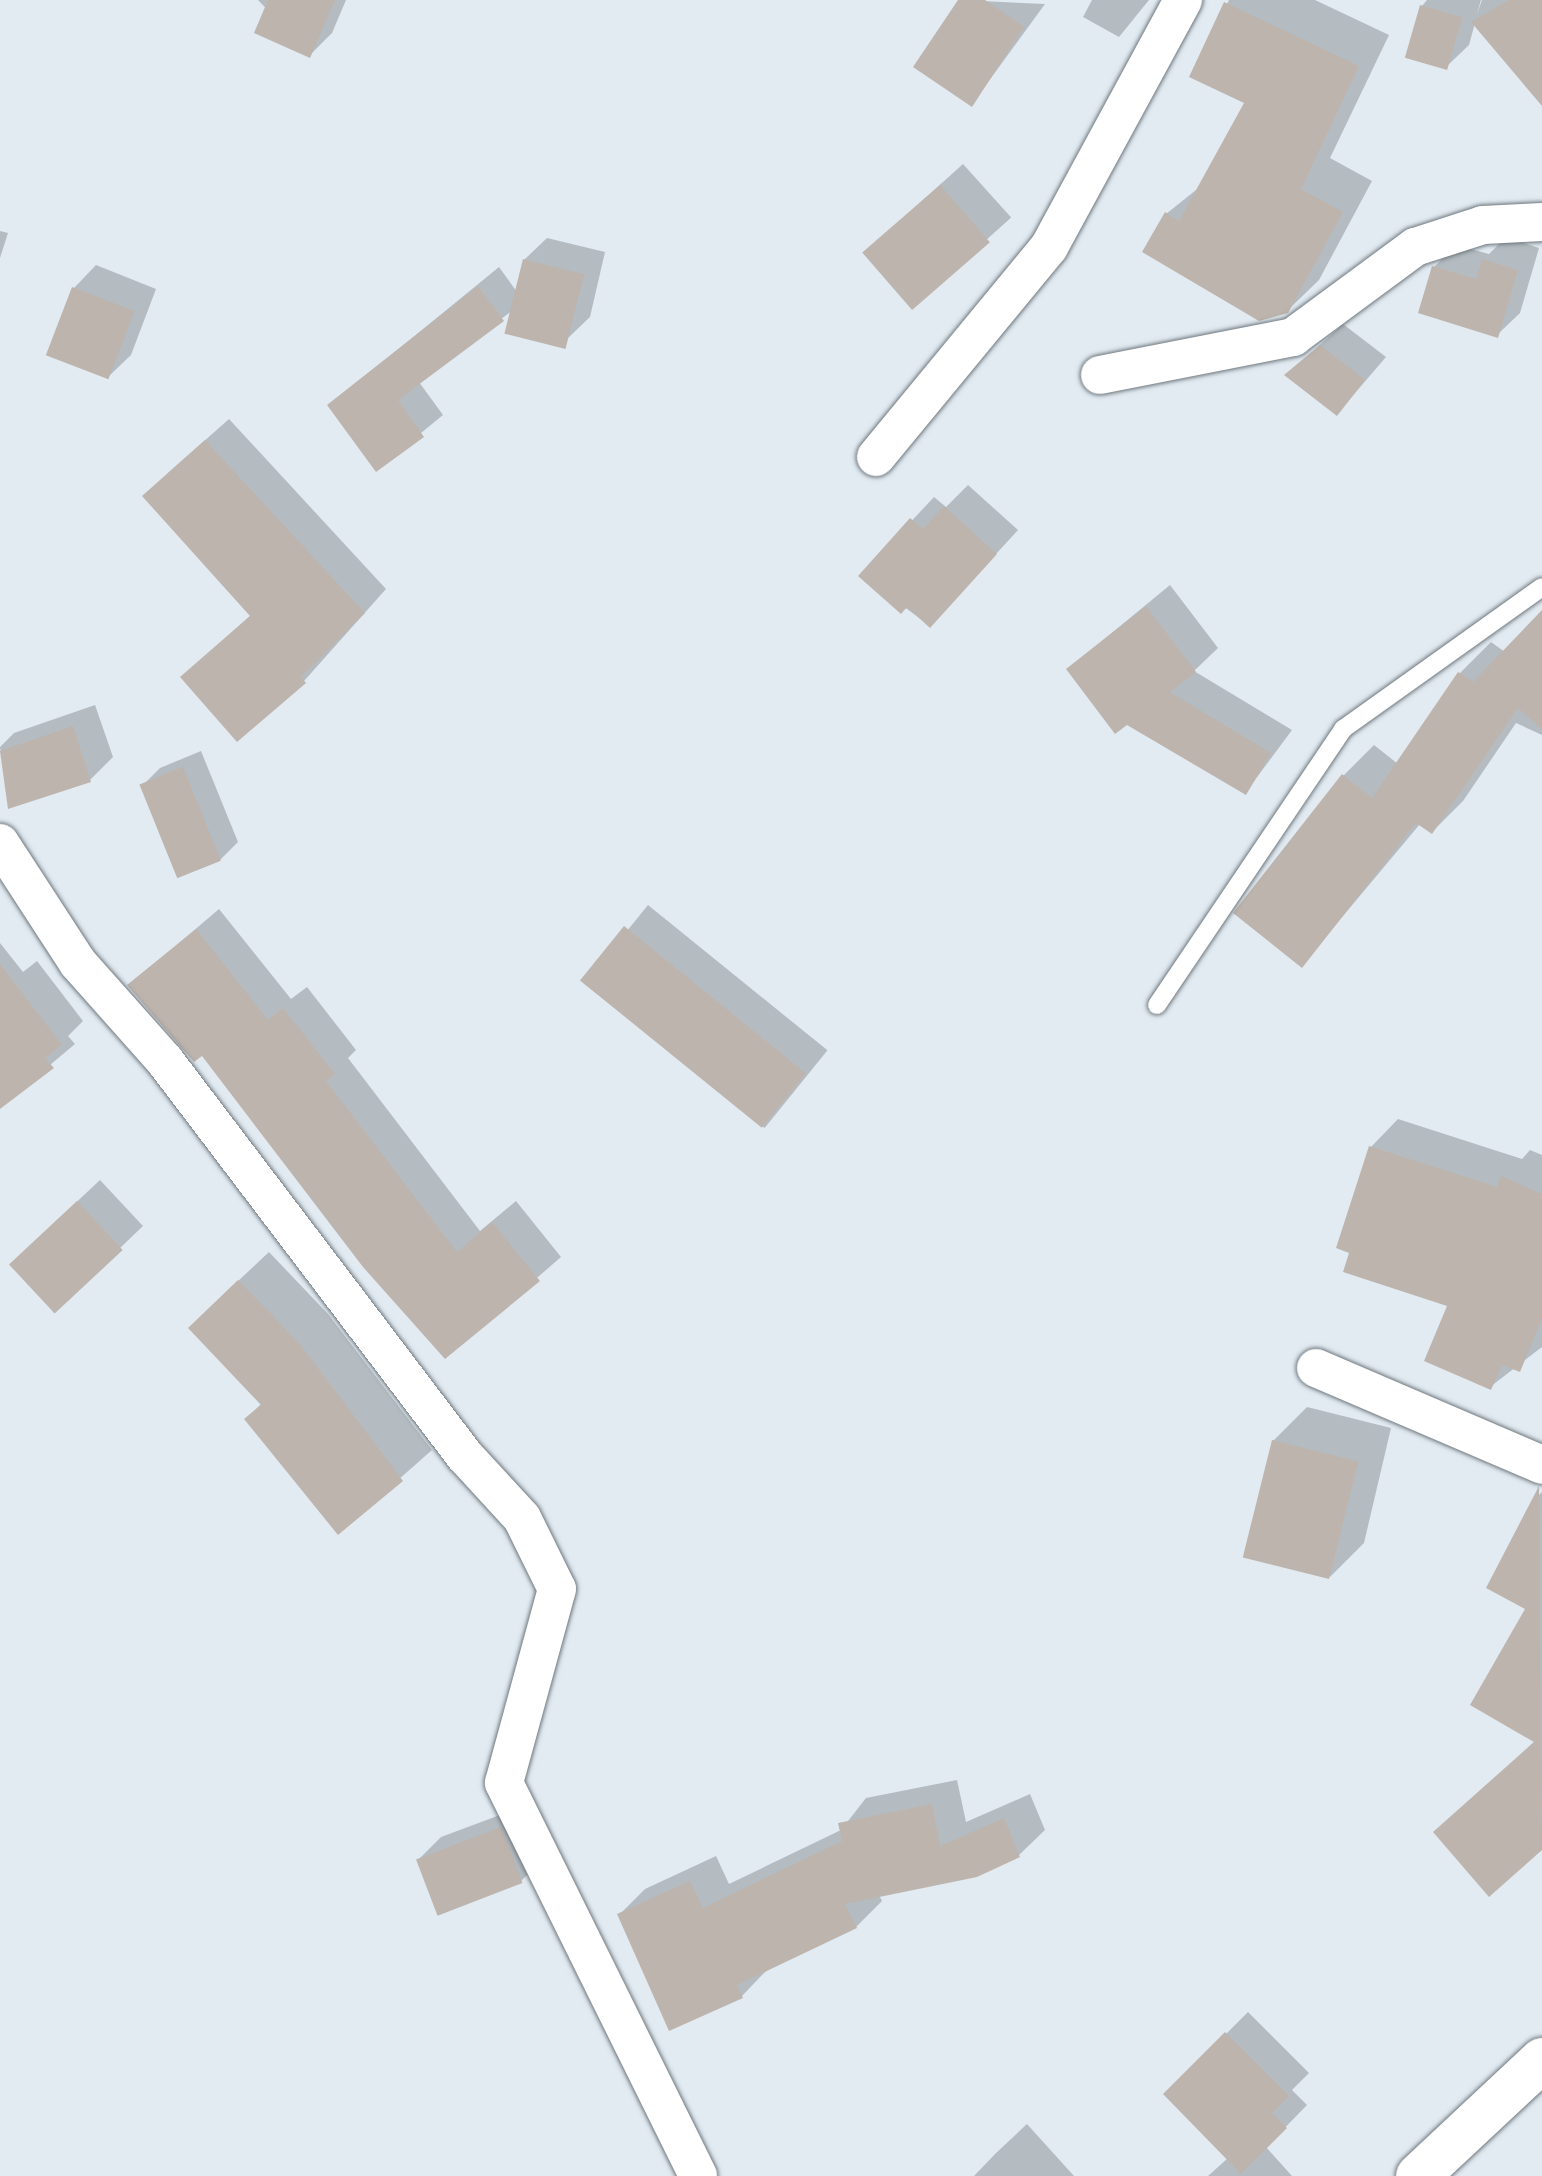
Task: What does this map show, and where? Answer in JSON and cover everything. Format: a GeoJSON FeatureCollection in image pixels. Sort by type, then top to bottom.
{"type":"FeatureCollection","features":[{"type":"Feature","properties":{"kind":"street"},"geometry":{"type":"LineString","coordinates":[[876,457],[1049,247],[1183,0]]}},
{"type":"Feature","properties":{"kind":"street"},"geometry":{"type":"LineString","coordinates":[[1100,375],[1293,337],[1415,247],[1483,225],[1542,222]]}},
{"type":"Feature","properties":{"kind":"street"},"geometry":{"type":"LineString","coordinates":[[0,843],[78,963],[165,1061],[465,1456],[522,1518],[557,1589],[504,1783],[698,2176]]}},
{"type":"Feature","properties":{"kind":"street"},"geometry":{"type":"LineString","coordinates":[[1316,1368],[1542,1465]]}},
{"type":"Feature","properties":{"kind":"street"},"geometry":{"type":"LineString","coordinates":[[1422,2175],[1542,2060]]}},
{"type":"Feature","properties":{"kind":"lane"},"geometry":{"type":"LineString","coordinates":[[1157,1005],[1343,729],[1542,587]]}},
{"type":"Feature","properties":{"kind":"building"},"geometry":{"type":"Polygon","coordinates":[[[268,0],[335,0],[310,58],[254,33],[268,0]]]}},
{"type":"Feature","properties":{"kind":"building"},"geometry":{"type":"Polygon","coordinates":[[[958,0],[985,0],[1024,27],[972,107],[913,67],[958,0]]]}},
{"type":"Feature","properties":{"kind":"building"},"geometry":{"type":"Polygon","coordinates":[[[1509,0],[1542,0],[1542,106],[1471,22],[1509,0]]]}},
{"type":"Feature","properties":{"kind":"building"},"geometry":{"type":"Polygon","coordinates":[[[1224,2],[1359,66],[1301,189],[1343,212],[1288,313],[1259,321],[1142,252],[1165,212],[1179,221],[1244,103],[1189,77],[1224,2]]]}},
{"type":"Feature","properties":{"kind":"building"},"geometry":{"type":"Polygon","coordinates":[[[1420,5],[1462,17],[1447,70],[1405,58],[1420,5]]]}},
{"type":"Feature","properties":{"kind":"building"},"geometry":{"type":"Polygon","coordinates":[[[940,185],[990,242],[912,310],[862,253],[940,185]]]}},
{"type":"Feature","properties":{"kind":"building"},"geometry":{"type":"Polygon","coordinates":[[[523,259],[584,274],[566,349],[504,334],[523,259]]]}},
{"type":"Feature","properties":{"kind":"building"},"geometry":{"type":"Polygon","coordinates":[[[1482,259],[1518,270],[1498,338],[1418,313],[1432,266],[1476,279],[1482,259]]]}},
{"type":"Feature","properties":{"kind":"building"},"geometry":{"type":"Polygon","coordinates":[[[478,286],[504,321],[398,400],[424,437],[376,472],[327,405],[478,286]]]}},
{"type":"Feature","properties":{"kind":"building"},"geometry":{"type":"Polygon","coordinates":[[[72,287],[135,311],[108,379],[46,355],[72,287]]]}},
{"type":"Feature","properties":{"kind":"building"},"geometry":{"type":"Polygon","coordinates":[[[1320,345],[1365,380],[1337,416],[1284,375],[1320,345]]]}},
{"type":"Feature","properties":{"kind":"building"},"geometry":{"type":"Polygon","coordinates":[[[205,440],[365,613],[301,677],[306,683],[237,742],[180,677],[250,616],[142,496],[205,440]]]}},
{"type":"Feature","properties":{"kind":"building"},"geometry":{"type":"Polygon","coordinates":[[[944,506],[997,554],[930,628],[907,607],[901,614],[858,576],[910,518],[923,529],[944,506]]]}},
{"type":"Feature","properties":{"kind":"building"},"geometry":{"type":"Polygon","coordinates":[[[1146,606],[1196,672],[1170,692],[1271,753],[1246,795],[1127,725],[1115,734],[1066,669],[1146,606]]]}},
{"type":"Feature","properties":{"kind":"building"},"geometry":{"type":"Polygon","coordinates":[[[1542,610],[1542,729],[1518,708],[1432,834],[1416,823],[1302,968],[1233,913],[1342,774],[1372,798],[1458,672],[1473,682],[1542,610]]]}},
{"type":"Feature","properties":{"kind":"building"},"geometry":{"type":"Polygon","coordinates":[[[73,726],[91,782],[8,809],[0,751],[73,726]]]}},
{"type":"Feature","properties":{"kind":"building"},"geometry":{"type":"Polygon","coordinates":[[[183,767],[221,861],[177,878],[139,785],[183,767]]]}},
{"type":"Feature","properties":{"kind":"building"},"geometry":{"type":"Polygon","coordinates":[[[624,926],[806,1073],[762,1128],[580,980],[624,926]]]}},
{"type":"Feature","properties":{"kind":"building"},"geometry":{"type":"Polygon","coordinates":[[[196,929],[268,1020],[283,1008],[335,1074],[326,1081],[457,1252],[492,1222],[540,1281],[445,1359],[363,1267],[202,1056],[194,1062],[127,985],[196,929]]]}},
{"type":"Feature","properties":{"kind":"building"},"geometry":{"type":"Polygon","coordinates":[[[0,964],[62,1045],[45,1058],[54,1068],[0,1109],[0,964]]]}},
{"type":"Feature","properties":{"kind":"building"},"geometry":{"type":"Polygon","coordinates":[[[1369,1146],[1497,1187],[1501,1176],[1542,1194],[1542,1318],[1520,1372],[1502,1365],[1491,1390],[1424,1361],[1447,1306],[1343,1272],[1349,1253],[1336,1248],[1369,1146]]]}},
{"type":"Feature","properties":{"kind":"building"},"geometry":{"type":"Polygon","coordinates":[[[77,1201],[123,1250],[55,1313],[9,1264],[77,1201]]]}},
{"type":"Feature","properties":{"kind":"building"},"geometry":{"type":"Polygon","coordinates":[[[238,1280],[299,1343],[403,1481],[338,1535],[244,1419],[261,1405],[188,1328],[238,1280]]]}},
{"type":"Feature","properties":{"kind":"building"},"geometry":{"type":"Polygon","coordinates":[[[1272,1440],[1358,1462],[1329,1579],[1243,1557],[1272,1440]]]}},
{"type":"Feature","properties":{"kind":"building"},"geometry":{"type":"Polygon","coordinates":[[[1539,1486],[1542,1850],[1489,1897],[1433,1832],[1534,1742],[1470,1705],[1525,1609],[1486,1588],[1539,1486]]]}},
{"type":"Feature","properties":{"kind":"building"},"geometry":{"type":"Polygon","coordinates":[[[932,1804],[940,1846],[1004,1818],[1020,1857],[977,1877],[845,1904],[857,1928],[737,1985],[743,1998],[669,2031],[617,1914],[690,1881],[703,1908],[842,1841],[838,1823],[932,1804]]]}},
{"type":"Feature","properties":{"kind":"building"},"geometry":{"type":"Polygon","coordinates":[[[501,1827],[523,1883],[438,1916],[416,1860],[501,1827]]]}},
{"type":"Feature","properties":{"kind":"building"},"geometry":{"type":"Polygon","coordinates":[[[1225,2032],[1289,2096],[1272,2113],[1287,2128],[1241,2174],[1163,2094],[1225,2032]]]}}]}
